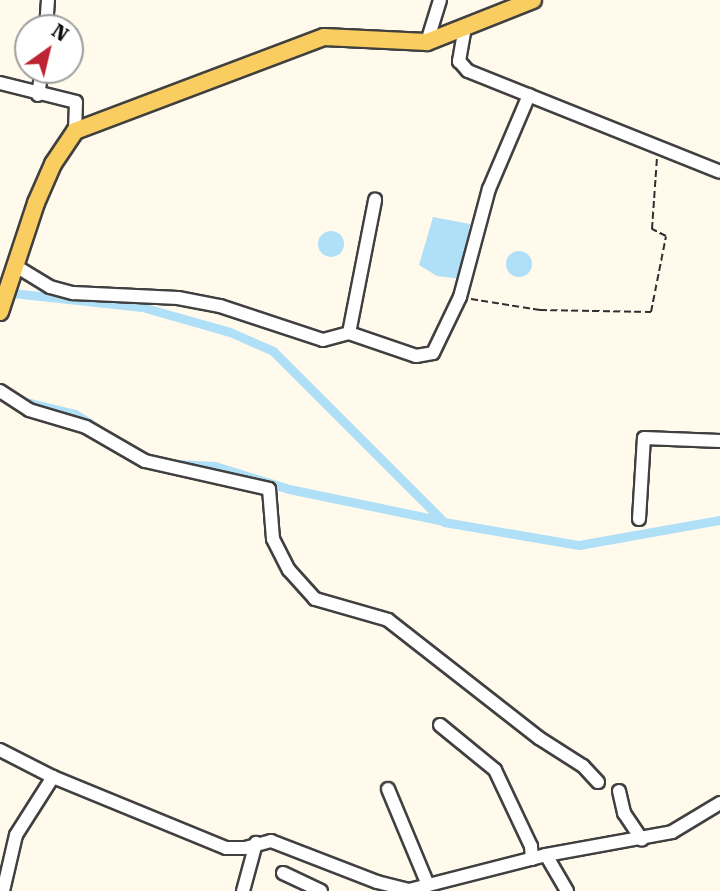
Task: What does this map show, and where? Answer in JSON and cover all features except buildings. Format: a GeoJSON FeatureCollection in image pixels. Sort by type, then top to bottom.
{"type":"FeatureCollection","features":[{"type":"Feature","properties":{"kind":"main road"},"geometry":{"type":"LineString","coordinates":[[0,312],[53,164],[75,131],[324,37],[427,42],[533,0]]}},
{"type":"Feature","properties":{"kind":"street"},"geometry":{"type":"LineString","coordinates":[[427,42],[440,0]]}},
{"type":"Feature","properties":{"kind":"street"},"geometry":{"type":"LineString","coordinates":[[466,27],[459,61],[468,71],[720,172]]}},
{"type":"Feature","properties":{"kind":"street"},"geometry":{"type":"LineString","coordinates":[[0,83],[38,95],[76,102],[75,131]]}},
{"type":"Feature","properties":{"kind":"street"},"geometry":{"type":"LineString","coordinates":[[38,95],[39,84]]}},
{"type":"Feature","properties":{"kind":"street"},"geometry":{"type":"LineString","coordinates":[[14,267],[50,287],[73,293],[178,298],[220,306],[323,340],[349,332],[427,357],[438,346],[460,297],[489,188],[529,95]]}},
{"type":"Feature","properties":{"kind":"street"},"geometry":{"type":"LineString","coordinates":[[349,332],[375,200]]}},
{"type":"Feature","properties":{"kind":"street"},"geometry":{"type":"LineString","coordinates":[[0,391],[29,410],[86,427],[145,461],[270,489],[272,539],[289,570],[315,599],[388,620],[539,738],[583,766],[598,782]]}},
{"type":"Feature","properties":{"kind":"street"},"geometry":{"type":"LineString","coordinates":[[639,519],[644,438],[720,441]]}},
{"type":"Feature","properties":{"kind":"street"},"geometry":{"type":"LineString","coordinates":[[440,725],[495,770],[527,835],[532,859]]}},
{"type":"Feature","properties":{"kind":"street"},"geometry":{"type":"LineString","coordinates":[[0,750],[53,777],[226,848],[246,848],[256,843],[271,841],[295,846],[375,887],[408,890],[546,855],[642,840],[672,832],[720,803]]}},
{"type":"Feature","properties":{"kind":"street"},"geometry":{"type":"LineString","coordinates":[[4,891],[16,835],[53,777]]}},
{"type":"Feature","properties":{"kind":"street"},"geometry":{"type":"LineString","coordinates":[[388,789],[428,885]]}},
{"type":"Feature","properties":{"kind":"street"},"geometry":{"type":"LineString","coordinates":[[620,791],[624,813],[642,840]]}},
{"type":"Feature","properties":{"kind":"street"},"geometry":{"type":"LineString","coordinates":[[243,891],[256,843]]}},
{"type":"Feature","properties":{"kind":"street"},"geometry":{"type":"LineString","coordinates":[[546,855],[567,891]]}},
{"type":"Feature","properties":{"kind":"street"},"geometry":{"type":"LineString","coordinates":[[283,873],[321,891]]}},
{"type":"Feature","properties":{"kind":"path"},"geometry":{"type":"LineString","coordinates":[[460,297],[540,310],[651,312],[666,236],[652,229],[658,146]]}},
{"type":"Feature","properties":{"kind":"water"},"geometry":{"type":"Polygon","coordinates":[[[433,217],[470,224],[461,279],[437,276],[419,265],[433,217]]]}},
{"type":"Feature","properties":{"kind":"water"},"geometry":{"type":"Polygon","coordinates":[[[331,231],[340,235],[344,244],[340,253],[331,257],[322,253],[318,244],[322,235],[331,231]]]}},
{"type":"Feature","properties":{"kind":"water"},"geometry":{"type":"Polygon","coordinates":[[[519,251],[528,255],[532,264],[528,273],[519,277],[510,273],[506,264],[510,255],[519,251]]]}},
{"type":"Feature","properties":{"kind":"waterway"},"geometry":{"type":"LineString","coordinates":[[3,292],[142,307],[230,332],[273,351],[444,522],[579,545],[720,520]]}},
{"type":"Feature","properties":{"kind":"waterway"},"geometry":{"type":"LineString","coordinates":[[21,401],[75,414],[96,427]]}},
{"type":"Feature","properties":{"kind":"waterway"},"geometry":{"type":"LineString","coordinates":[[177,464],[215,466],[289,489],[443,521]]}}]}
